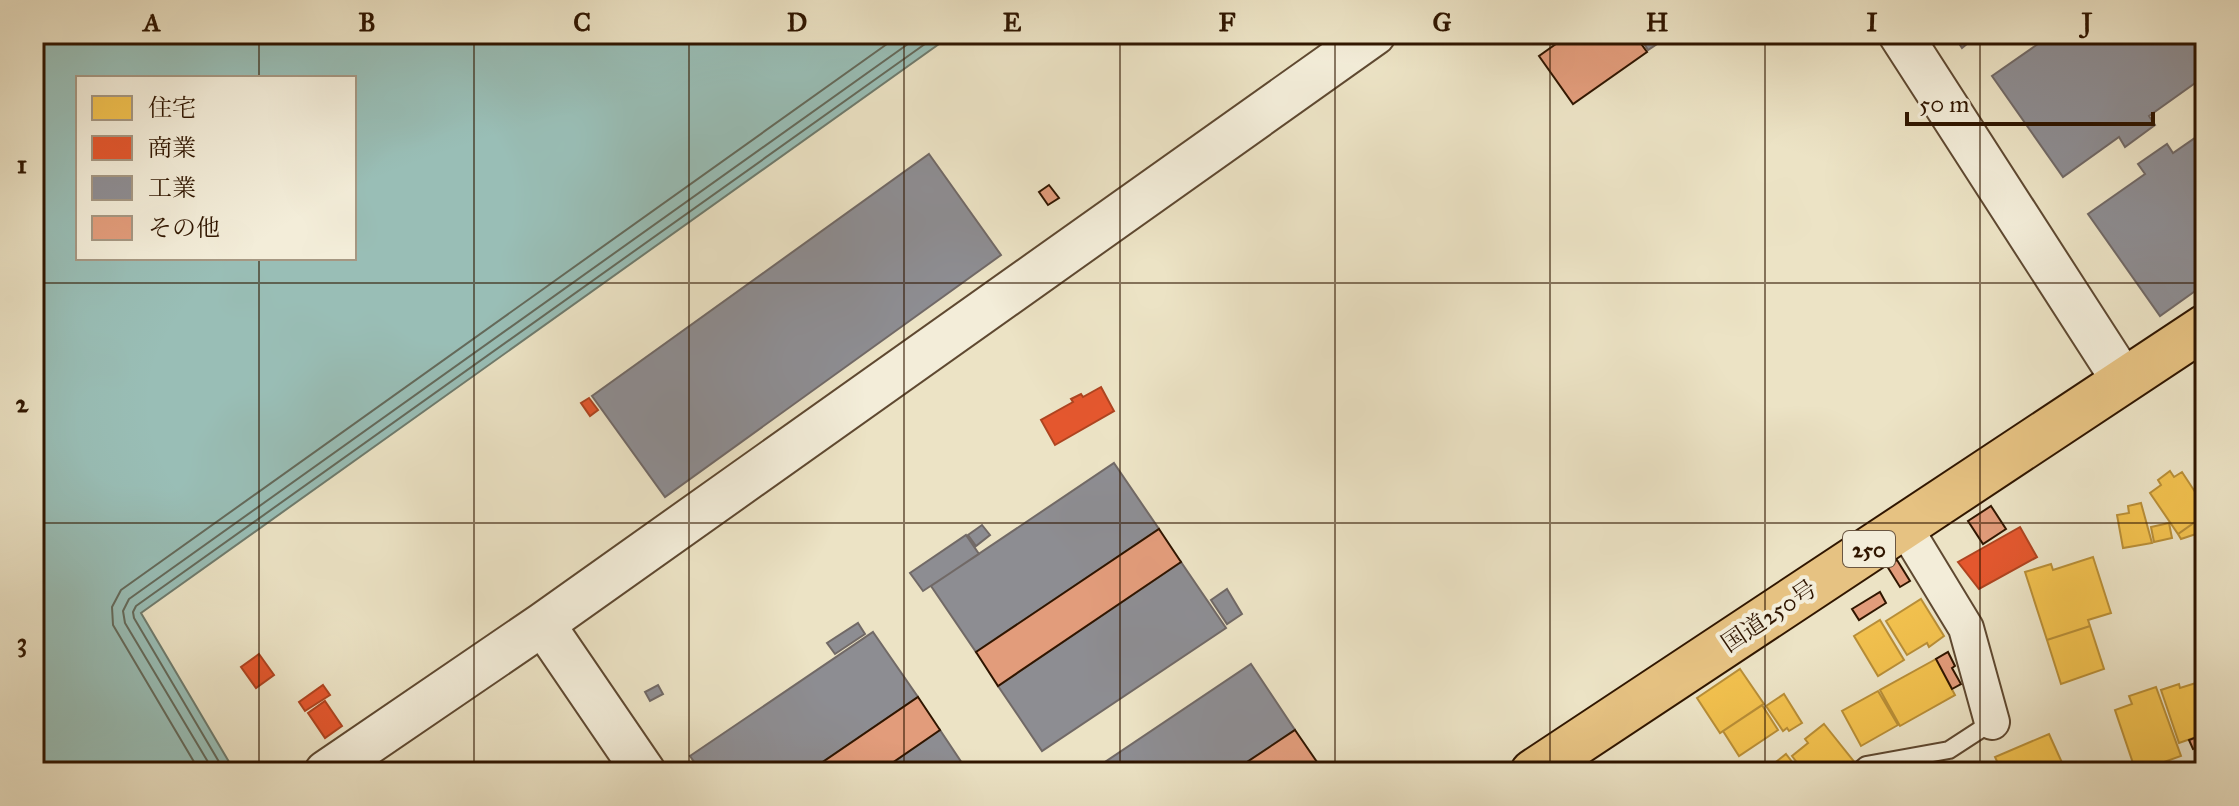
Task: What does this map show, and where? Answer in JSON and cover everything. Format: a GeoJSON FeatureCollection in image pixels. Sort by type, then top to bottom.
{"type":"FeatureCollection","features":[{"type":"Feature","properties":{"kind":"highway","name":"国道250号"},"geometry":{"type":"LineString","coordinates":[[1533,772],[2205,327]]}},
{"type":"Feature","properties":{"kind":"street"},"geometry":{"type":"LineString","coordinates":[[326,772],[543,624],[1374,34]]}},
{"type":"Feature","properties":{"kind":"street"},"geometry":{"type":"LineString","coordinates":[[1900,34],[2123,380]]}},
{"type":"Feature","properties":{"kind":"street"},"geometry":{"type":"LineString","coordinates":[[1904,526],[1966,628],[1992,722]]}},
{"type":"Feature","properties":{"kind":"street"},"geometry":{"type":"LineString","coordinates":[[543,624],[644,772]]}},
{"type":"Feature","properties":{"kind":"lane"},"geometry":{"type":"LineString","coordinates":[[1858,772],[1866,765],[1949,750],[1992,722]]}},
{"type":"Feature","properties":{"kind":"water"},"geometry":{"type":"Polygon","coordinates":[[[34,34],[953,34],[141,613],[235,772],[34,772],[34,34]]]}},
{"type":"Feature","properties":{"kind":"building: 住宅"},"geometry":{"type":"Polygon","coordinates":[[[2170,471],[2174,477],[2182,472],[2205,507],[2205,515],[2178,534],[2150,493],[2161,485],[2158,480],[2170,471]]]}},
{"type":"Feature","properties":{"kind":"building: 住宅"},"geometry":{"type":"Polygon","coordinates":[[[2141,503],[2152,543],[2123,548],[2117,515],[2129,513],[2128,506],[2141,503]]]}},
{"type":"Feature","properties":{"kind":"building: 住宅"},"geometry":{"type":"Polygon","coordinates":[[[2205,515],[2205,531],[2181,539],[2178,534],[2205,515]]]}},
{"type":"Feature","properties":{"kind":"building: 住宅"},"geometry":{"type":"Polygon","coordinates":[[[2169,523],[2172,538],[2154,542],[2151,527],[2169,523]]]}},
{"type":"Feature","properties":{"kind":"building: 住宅"},"geometry":{"type":"Polygon","coordinates":[[[2093,557],[2111,613],[2088,620],[2090,626],[2047,640],[2025,572],[2051,564],[2053,570],[2093,557]]]}},
{"type":"Feature","properties":{"kind":"building: 住宅"},"geometry":{"type":"Polygon","coordinates":[[[1921,599],[1944,636],[1929,647],[1927,643],[1907,655],[1886,621],[1921,599]]]}},
{"type":"Feature","properties":{"kind":"building: 住宅"},"geometry":{"type":"Polygon","coordinates":[[[1880,620],[1904,660],[1878,676],[1854,636],[1880,620]]]}},
{"type":"Feature","properties":{"kind":"building: 住宅"},"geometry":{"type":"Polygon","coordinates":[[[2090,626],[2104,669],[2061,684],[2047,640],[2090,626]]]}},
{"type":"Feature","properties":{"kind":"building: 住宅"},"geometry":{"type":"Polygon","coordinates":[[[1936,659],[1955,695],[1900,726],[1880,690],[1936,659]]]}},
{"type":"Feature","properties":{"kind":"building: 住宅"},"geometry":{"type":"Polygon","coordinates":[[[1740,669],[1764,704],[1720,733],[1697,698],[1740,669]]]}},
{"type":"Feature","properties":{"kind":"building: 住宅"},"geometry":{"type":"Polygon","coordinates":[[[2199,682],[2205,699],[2205,734],[2179,743],[2161,690],[2199,682]]]}},
{"type":"Feature","properties":{"kind":"building: 住宅"},"geometry":{"type":"Polygon","coordinates":[[[2156,687],[2181,756],[2136,772],[2115,710],[2132,704],[2129,696],[2156,687]]]}},
{"type":"Feature","properties":{"kind":"building: 住宅"},"geometry":{"type":"Polygon","coordinates":[[[1878,691],[1898,725],[1861,746],[1842,711],[1878,691]]]}},
{"type":"Feature","properties":{"kind":"building: 住宅"},"geometry":{"type":"Polygon","coordinates":[[[1784,694],[1802,723],[1789,731],[1787,728],[1783,731],[1766,706],[1784,694]]]}},
{"type":"Feature","properties":{"kind":"building: 住宅"},"geometry":{"type":"Polygon","coordinates":[[[1762,705],[1778,730],[1739,756],[1723,731],[1762,705]]]}},
{"type":"Feature","properties":{"kind":"building: 住宅"},"geometry":{"type":"Polygon","coordinates":[[[1824,724],[1856,764],[1847,772],[1804,772],[1792,756],[1808,743],[1805,739],[1824,724]]]}},
{"type":"Feature","properties":{"kind":"building: 住宅"},"geometry":{"type":"Polygon","coordinates":[[[2049,734],[2064,767],[2054,772],[2002,772],[1995,757],[2049,734]]]}},
{"type":"Feature","properties":{"kind":"building: 住宅"},"geometry":{"type":"Polygon","coordinates":[[[1786,754],[1800,772],[1763,772],[1786,754]]]}},
{"type":"Feature","properties":{"kind":"building: 住宅"},"geometry":{"type":"Polygon","coordinates":[[[1907,757],[1919,757],[1932,772],[1884,772],[1907,757]]]}},
{"type":"Feature","properties":{"kind":"building: 住宅"},"geometry":{"type":"Polygon","coordinates":[[[1588,761],[1596,772],[1572,772],[1588,761]]]}},
{"type":"Feature","properties":{"kind":"building: 商業"},"geometry":{"type":"Polygon","coordinates":[[[1101,387],[1114,411],[1055,445],[1041,420],[1073,402],[1071,399],[1081,394],[1083,397],[1101,387]]]}},
{"type":"Feature","properties":{"kind":"building: 商業"},"geometry":{"type":"Polygon","coordinates":[[[589,398],[598,410],[590,416],[581,403],[589,398]]]}},
{"type":"Feature","properties":{"kind":"building: 商業"},"geometry":{"type":"Polygon","coordinates":[[[2020,527],[2037,557],[1979,589],[1958,562],[2020,527]]]}},
{"type":"Feature","properties":{"kind":"building: 商業"},"geometry":{"type":"Polygon","coordinates":[[[259,654],[274,675],[256,688],[241,667],[259,654]]]}},
{"type":"Feature","properties":{"kind":"building: 商業"},"geometry":{"type":"Polygon","coordinates":[[[323,685],[330,695],[305,711],[299,702],[323,685]]]}},
{"type":"Feature","properties":{"kind":"building: 商業"},"geometry":{"type":"Polygon","coordinates":[[[325,701],[342,726],[325,738],[308,713],[325,701]]]}},
{"type":"Feature","properties":{"kind":"building: 工業"},"geometry":{"type":"Polygon","coordinates":[[[1638,34],[1672,34],[1648,50],[1638,34]]]}},
{"type":"Feature","properties":{"kind":"building: 工業"},"geometry":{"type":"Polygon","coordinates":[[[1953,34],[1979,34],[1962,48],[1953,34]]]}},
{"type":"Feature","properties":{"kind":"building: 工業"},"geometry":{"type":"Polygon","coordinates":[[[2046,34],[2205,34],[2205,76],[2149,116],[2155,125],[2125,147],[2119,137],[2063,177],[1992,76],[2048,37],[2046,34]]]}},
{"type":"Feature","properties":{"kind":"building: 工業"},"geometry":{"type":"Polygon","coordinates":[[[2205,131],[2205,284],[2160,316],[2088,214],[2145,174],[2138,164],[2167,144],[2173,153],[2205,131]]]}},
{"type":"Feature","properties":{"kind":"building: 工業"},"geometry":{"type":"Polygon","coordinates":[[[929,154],[1001,255],[665,497],[592,396],[929,154]]]}},
{"type":"Feature","properties":{"kind":"building: 工業"},"geometry":{"type":"Polygon","coordinates":[[[1114,463],[1159,529],[976,652],[931,586],[1114,463]]]}},
{"type":"Feature","properties":{"kind":"building: 工業"},"geometry":{"type":"Polygon","coordinates":[[[982,525],[990,535],[976,546],[968,535],[982,525]]]}},
{"type":"Feature","properties":{"kind":"building: 工業"},"geometry":{"type":"Polygon","coordinates":[[[966,535],[979,554],[923,591],[910,573],[966,535]]]}},
{"type":"Feature","properties":{"kind":"building: 工業"},"geometry":{"type":"Polygon","coordinates":[[[1181,562],[1226,628],[1042,751],[998,686],[1181,562]]]}},
{"type":"Feature","properties":{"kind":"building: 工業"},"geometry":{"type":"Polygon","coordinates":[[[1227,589],[1242,614],[1227,624],[1211,600],[1227,589]]]}},
{"type":"Feature","properties":{"kind":"building: 工業"},"geometry":{"type":"Polygon","coordinates":[[[858,623],[865,634],[835,654],[827,643],[858,623]]]}},
{"type":"Feature","properties":{"kind":"building: 工業"},"geometry":{"type":"Polygon","coordinates":[[[873,632],[918,697],[808,772],[701,772],[690,756],[873,632]]]}},
{"type":"Feature","properties":{"kind":"building: 工業"},"geometry":{"type":"Polygon","coordinates":[[[1251,664],[1295,730],[1232,772],[1090,772],[1251,664]]]}},
{"type":"Feature","properties":{"kind":"building: 工業"},"geometry":{"type":"Polygon","coordinates":[[[658,685],[663,694],[650,701],[645,692],[658,685]]]}},
{"type":"Feature","properties":{"kind":"building: 工業"},"geometry":{"type":"Polygon","coordinates":[[[940,730],[968,772],[879,772],[940,730]]]}},
{"type":"Feature","properties":{"kind":"building: 工業"},"geometry":{"type":"Polygon","coordinates":[[[1317,762],[1324,772],[1302,772],[1317,762]]]}},
{"type":"Feature","properties":{"kind":"building: その他"},"geometry":{"type":"Polygon","coordinates":[[[1570,34],[1634,34],[1647,52],[1573,104],[1539,56],[1570,34]]]}},
{"type":"Feature","properties":{"kind":"building: その他"},"geometry":{"type":"Polygon","coordinates":[[[1049,185],[1059,198],[1048,205],[1039,192],[1049,185]]]}},
{"type":"Feature","properties":{"kind":"building: その他"},"geometry":{"type":"Polygon","coordinates":[[[1991,506],[2006,529],[1983,544],[1968,521],[1991,506]]]}},
{"type":"Feature","properties":{"kind":"building: その他"},"geometry":{"type":"Polygon","coordinates":[[[1159,529],[1181,562],[998,686],[976,652],[1159,529]]]}},
{"type":"Feature","properties":{"kind":"building: その他"},"geometry":{"type":"Polygon","coordinates":[[[1897,560],[1910,581],[1900,587],[1887,566],[1897,560]]]}},
{"type":"Feature","properties":{"kind":"building: その他"},"geometry":{"type":"Polygon","coordinates":[[[1880,592],[1886,603],[1859,620],[1852,609],[1880,592]]]}},
{"type":"Feature","properties":{"kind":"building: その他"},"geometry":{"type":"Polygon","coordinates":[[[1948,652],[1961,684],[1952,689],[1936,659],[1948,652]]]}},
{"type":"Feature","properties":{"kind":"building: その他"},"geometry":{"type":"Polygon","coordinates":[[[918,697],[940,730],[879,772],[808,772],[918,697]]]}},
{"type":"Feature","properties":{"kind":"building: その他"},"geometry":{"type":"Polygon","coordinates":[[[1295,730],[1317,762],[1302,772],[1232,772],[1295,730]]]}},
{"type":"Feature","properties":{"kind":"building: その他"},"geometry":{"type":"Polygon","coordinates":[[[2205,734],[2205,745],[2193,749],[2189,740],[2205,734]]]}}]}
